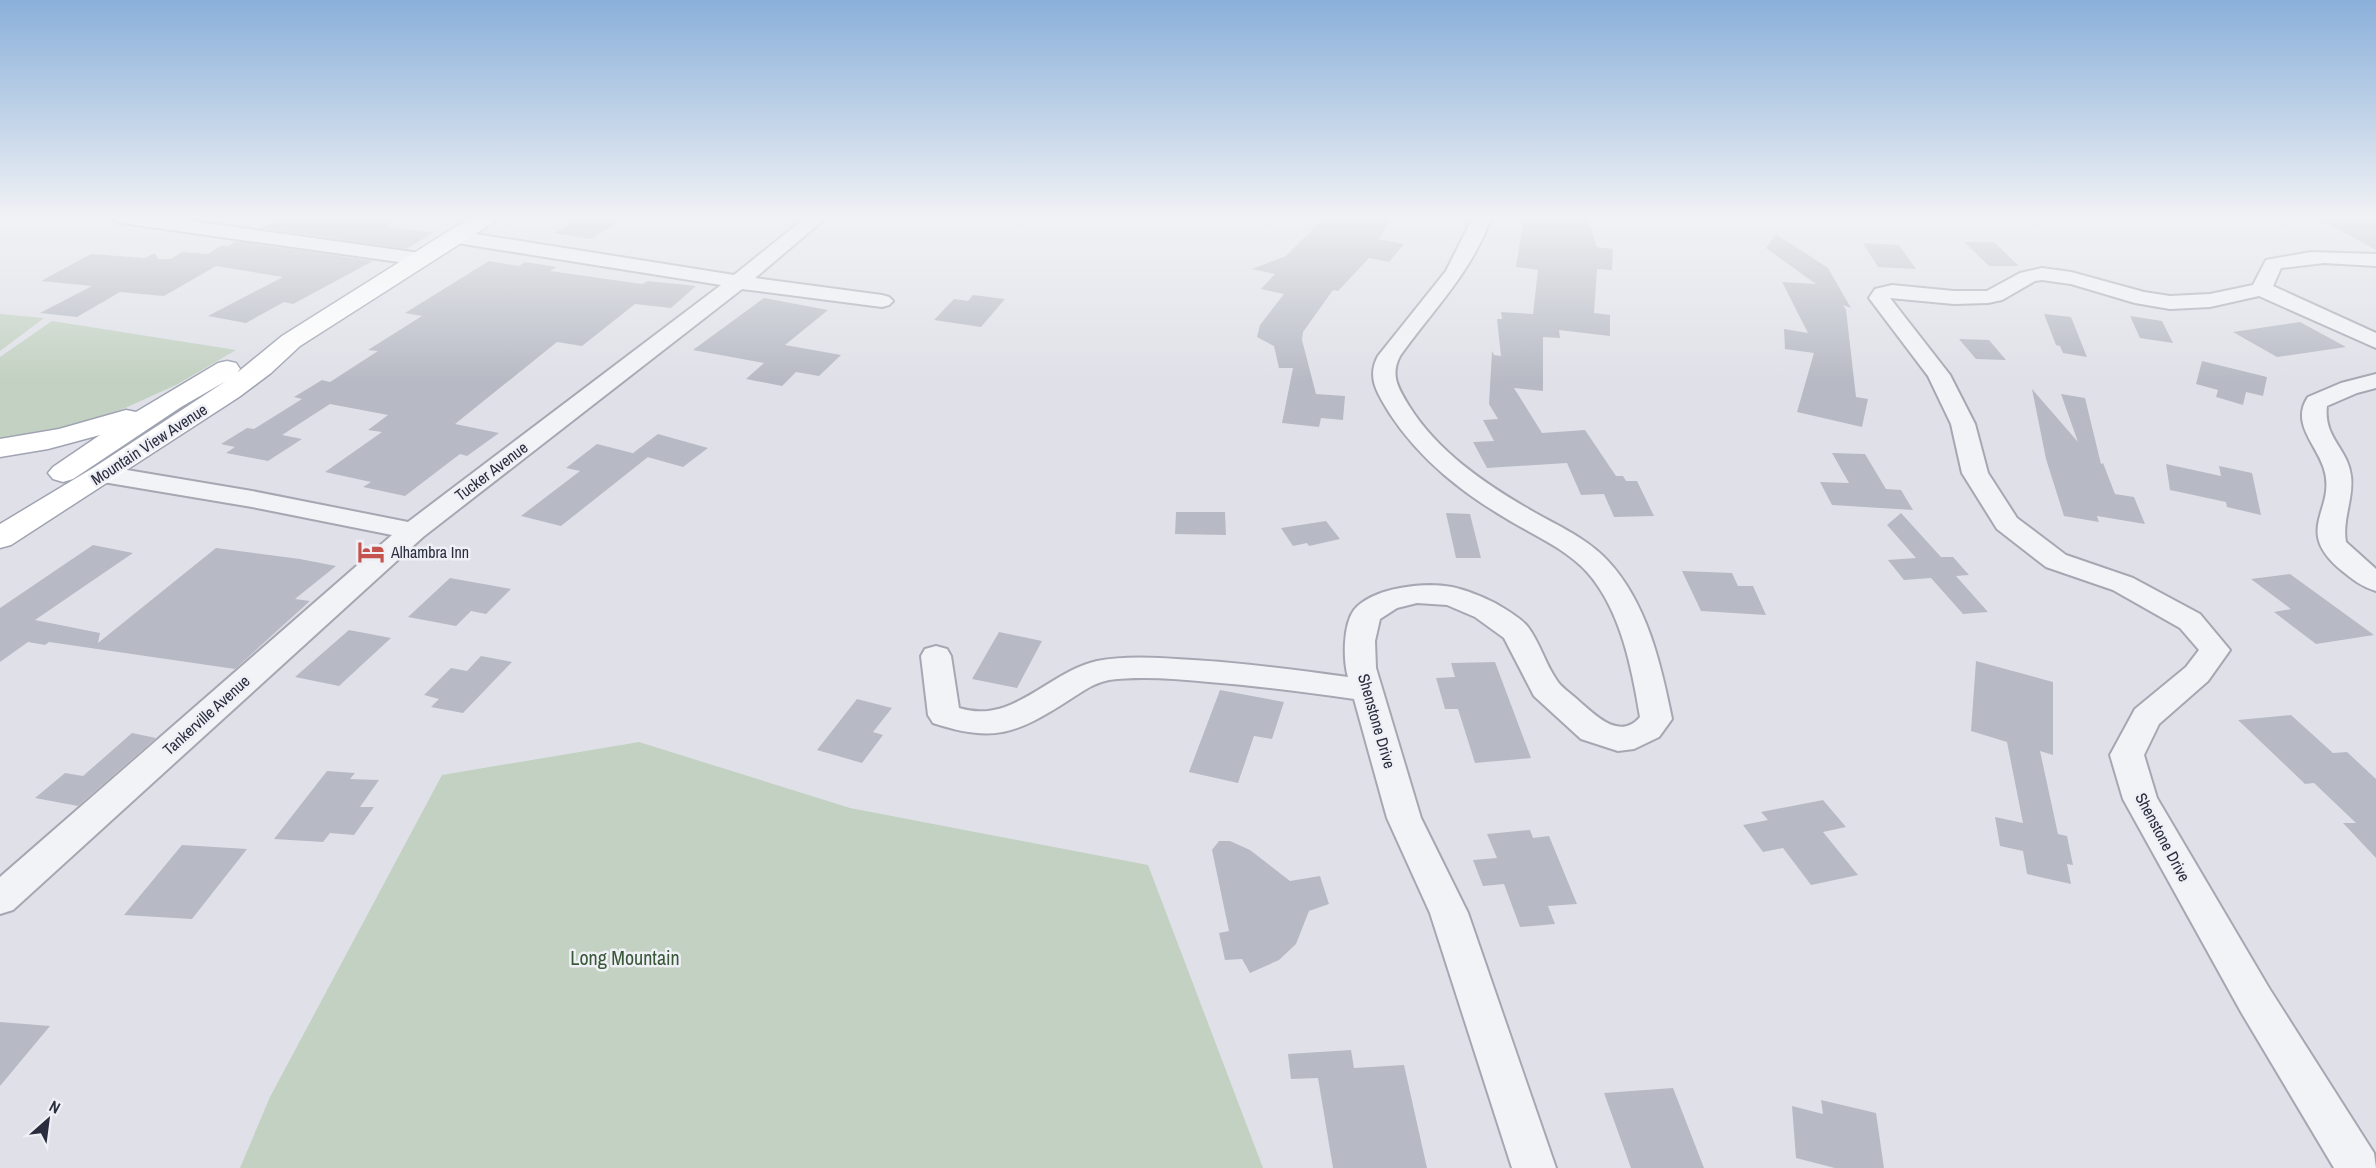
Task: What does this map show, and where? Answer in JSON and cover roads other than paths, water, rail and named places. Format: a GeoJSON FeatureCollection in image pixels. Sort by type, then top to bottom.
{"type":"FeatureCollection","features":[{"type":"Feature","properties":{"kind":"main road","name":"Mountain View Avenue"},"geometry":{"type":"LineString","coordinates":[[0,538],[229,391],[262,367],[291,341],[400,272]]}},
{"type":"Feature","properties":{"kind":"main road","name":"Mountain View Avenue"},"geometry":{"type":"LineString","coordinates":[[0,511],[70,469],[171,401],[238,363],[291,341]]}},
{"type":"Feature","properties":{"kind":"main road"},"geometry":{"type":"LineString","coordinates":[[0,448],[30,445],[94,429],[171,401]]}},
{"type":"Feature","properties":{"kind":"main road"},"geometry":{"type":"LineString","coordinates":[[0,454],[103,474]]}},
{"type":"Feature","properties":{"kind":"street"},"geometry":{"type":"LineString","coordinates":[[672,272],[882,301]]}},
{"type":"Feature","properties":{"kind":"street","name":"Tucker Avenue"},"geometry":{"type":"LineString","coordinates":[[412,531],[751,272]]}},
{"type":"Feature","properties":{"kind":"street","name":"Shenstone Drive"},"geometry":{"type":"LineString","coordinates":[[1455,272],[1415,325],[1387,357],[1383,371],[1386,388],[1408,425],[1445,463],[1504,506],[1548,531],[1593,561],[1601,570],[1622,601],[1650,679],[1656,719],[1648,729],[1634,737],[1618,739],[1592,731],[1545,688],[1516,632],[1485,610],[1451,596],[1417,594],[1387,601],[1366,615],[1360,641],[1366,690],[1404,818],[1449,913],[1534,1168]]}},
{"type":"Feature","properties":{"kind":"street"},"geometry":{"type":"LineString","coordinates":[[2269,272],[2261,289],[2376,341]]}},
{"type":"Feature","properties":{"kind":"street","name":"Shenstone Drive"},"geometry":{"type":"LineString","coordinates":[[2261,289],[2233,297],[2174,303],[2142,298],[2078,279],[2039,274],[2029,276],[1990,297],[1892,291],[1882,293],[1879,298],[1939,375],[1962,424],[1975,473],[2007,523],[2056,561],[2123,584],[2190,621],[2215,650],[2197,674],[2146,717],[2127,756],[2140,799],[2255,1000],[2358,1168]]}},
{"type":"Feature","properties":{"kind":"street"},"geometry":{"type":"LineString","coordinates":[[2376,381],[2349,388],[2316,402],[2312,419],[2338,471],[2330,527],[2333,545],[2357,569],[2376,582]]}},
{"type":"Feature","properties":{"kind":"street"},"geometry":{"type":"LineString","coordinates":[[103,474],[241,497],[412,531]]}},
{"type":"Feature","properties":{"kind":"street","name":"Tankerville Avenue"},"geometry":{"type":"LineString","coordinates":[[0,899],[412,531]]}},
{"type":"Feature","properties":{"kind":"street"},"geometry":{"type":"LineString","coordinates":[[936,656],[944,715],[982,725],[1002,723],[1021,715],[1088,674],[1124,669],[1236,672],[1366,690]]}},
{"type":"Feature","properties":{"kind":"place","name":"Alhambra Inn"},"geometry":{"type":"Point","coordinates":[371,552]}},
{"type":"Feature","properties":{"kind":"park label","name":"Long Mountain"},"geometry":{"type":"Point","coordinates":[625,958]}}]}
